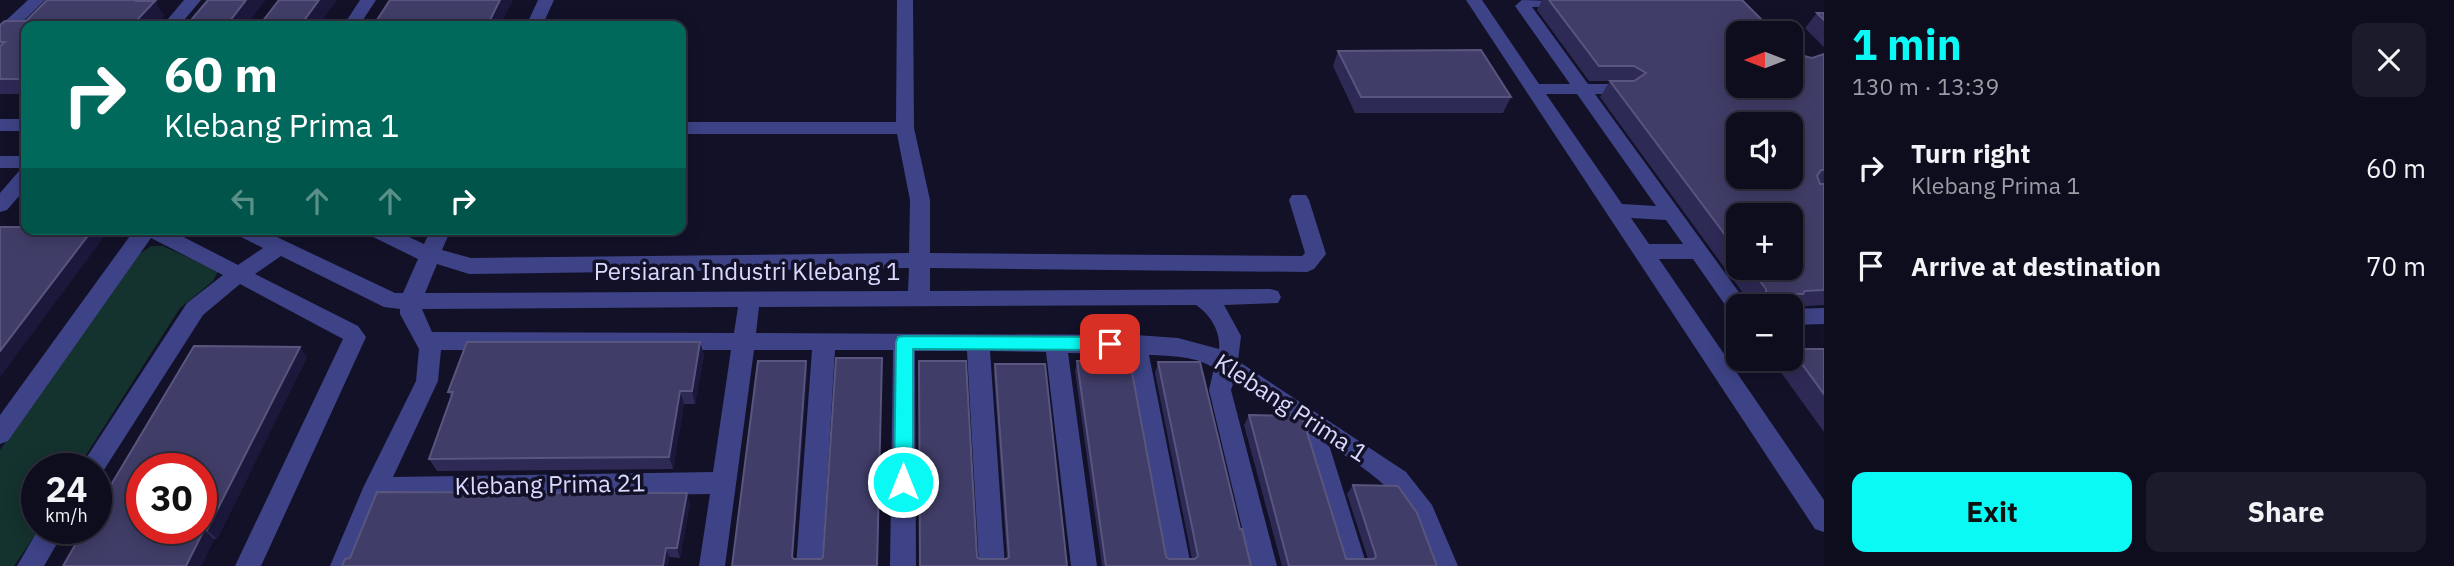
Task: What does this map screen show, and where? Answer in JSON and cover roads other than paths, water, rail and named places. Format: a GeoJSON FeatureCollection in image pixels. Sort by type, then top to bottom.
{"type":"FeatureCollection","features":[{"type":"Feature","properties":{"kind":"street"},"geometry":{"type":"LineString","coordinates":[[0,35],[37,0]]}},
{"type":"Feature","properties":{"kind":"street"},"geometry":{"type":"LineString","coordinates":[[174,21],[193,0]]}},
{"type":"Feature","properties":{"kind":"street"},"geometry":{"type":"LineString","coordinates":[[354,21],[368,0]]}},
{"type":"Feature","properties":{"kind":"street"},"geometry":{"type":"LineString","coordinates":[[536,21],[546,0]]}},
{"type":"Feature","properties":{"kind":"street"},"geometry":{"type":"LineString","coordinates":[[905,0],[905,128],[920,200],[919,297]]}},
{"type":"Feature","properties":{"kind":"street"},"geometry":{"type":"LineString","coordinates":[[1475,0],[1824,521]]}},
{"type":"Feature","properties":{"kind":"street"},"geometry":{"type":"LineString","coordinates":[[1585,2],[1530,2],[1523,6],[1729,294]]}},
{"type":"Feature","properties":{"kind":"street"},"geometry":{"type":"LineString","coordinates":[[1534,89],[1624,89]]}},
{"type":"Feature","properties":{"kind":"street"},"geometry":{"type":"LineString","coordinates":[[0,125],[21,125]]}},
{"type":"Feature","properties":{"kind":"street"},"geometry":{"type":"LineString","coordinates":[[686,128],[905,128]]}},
{"type":"Feature","properties":{"kind":"street"},"geometry":{"type":"LineString","coordinates":[[0,162],[21,162]]}},
{"type":"Feature","properties":{"kind":"street"},"geometry":{"type":"LineString","coordinates":[[0,205],[17,186]]}},
{"type":"Feature","properties":{"kind":"street"},"geometry":{"type":"LineString","coordinates":[[387,235],[429,255],[453,259],[470,266],[919,260],[1307,264],[1316,254],[1299,200]]}},
{"type":"Feature","properties":{"kind":"street"},"geometry":{"type":"LineString","coordinates":[[1616,211],[1671,213]]}},
{"type":"Feature","properties":{"kind":"street"},"geometry":{"type":"LineString","coordinates":[[0,434],[145,235]]}},
{"type":"Feature","properties":{"kind":"street"},"geometry":{"type":"LineString","coordinates":[[161,235],[353,334],[355,340],[248,566]]}},
{"type":"Feature","properties":{"kind":"street","name":"Persiaran Industri Klebang 1"},"geometry":{"type":"LineString","coordinates":[[254,235],[389,300],[1270,297]]}},
{"type":"Feature","properties":{"kind":"street"},"geometry":{"type":"LineString","coordinates":[[343,566],[375,488],[426,381],[430,349],[411,314],[411,300],[438,235]]}},
{"type":"Feature","properties":{"kind":"street"},"geometry":{"type":"LineString","coordinates":[[101,453],[195,309],[279,247]]}},
{"type":"Feature","properties":{"kind":"street"},"geometry":{"type":"LineString","coordinates":[[1643,251],[1699,252]]}},
{"type":"Feature","properties":{"kind":"street"},"geometry":{"type":"LineString","coordinates":[[1197,297],[1207,301],[1227,326],[1231,345],[1220,390],[1264,566]]}},
{"type":"Feature","properties":{"kind":"street"},"geometry":{"type":"LineString","coordinates":[[712,566],[750,298]]}},
{"type":"Feature","properties":{"kind":"street"},"geometry":{"type":"LineString","coordinates":[[1803,317],[1824,316]]}},
{"type":"Feature","properties":{"kind":"street","name":"Klebang Prima 1"},"geometry":{"type":"LineString","coordinates":[[426,341],[978,342],[1136,344],[1197,350],[1227,365],[1406,486],[1430,524],[1445,566]]}},
{"type":"Feature","properties":{"kind":"street"},"geometry":{"type":"LineString","coordinates":[[809,566],[824,342]]}},
{"type":"Feature","properties":{"kind":"street"},"geometry":{"type":"LineString","coordinates":[[903,566],[904,342]]}},
{"type":"Feature","properties":{"kind":"street"},"geometry":{"type":"LineString","coordinates":[[978,342],[992,566]]}},
{"type":"Feature","properties":{"kind":"street"},"geometry":{"type":"LineString","coordinates":[[1056,343],[1084,566]]}},
{"type":"Feature","properties":{"kind":"street"},"geometry":{"type":"LineString","coordinates":[[1136,344],[1178,566]]}},
{"type":"Feature","properties":{"kind":"street"},"geometry":{"type":"LineString","coordinates":[[1309,419],[1354,566]]}},
{"type":"Feature","properties":{"kind":"street","name":"Klebang Prima 21"},"geometry":{"type":"LineString","coordinates":[[375,488],[725,483]]}},
{"type":"Feature","properties":{"kind":"street"},"geometry":{"type":"LineString","coordinates":[[30,566],[43,544]]}}]}
